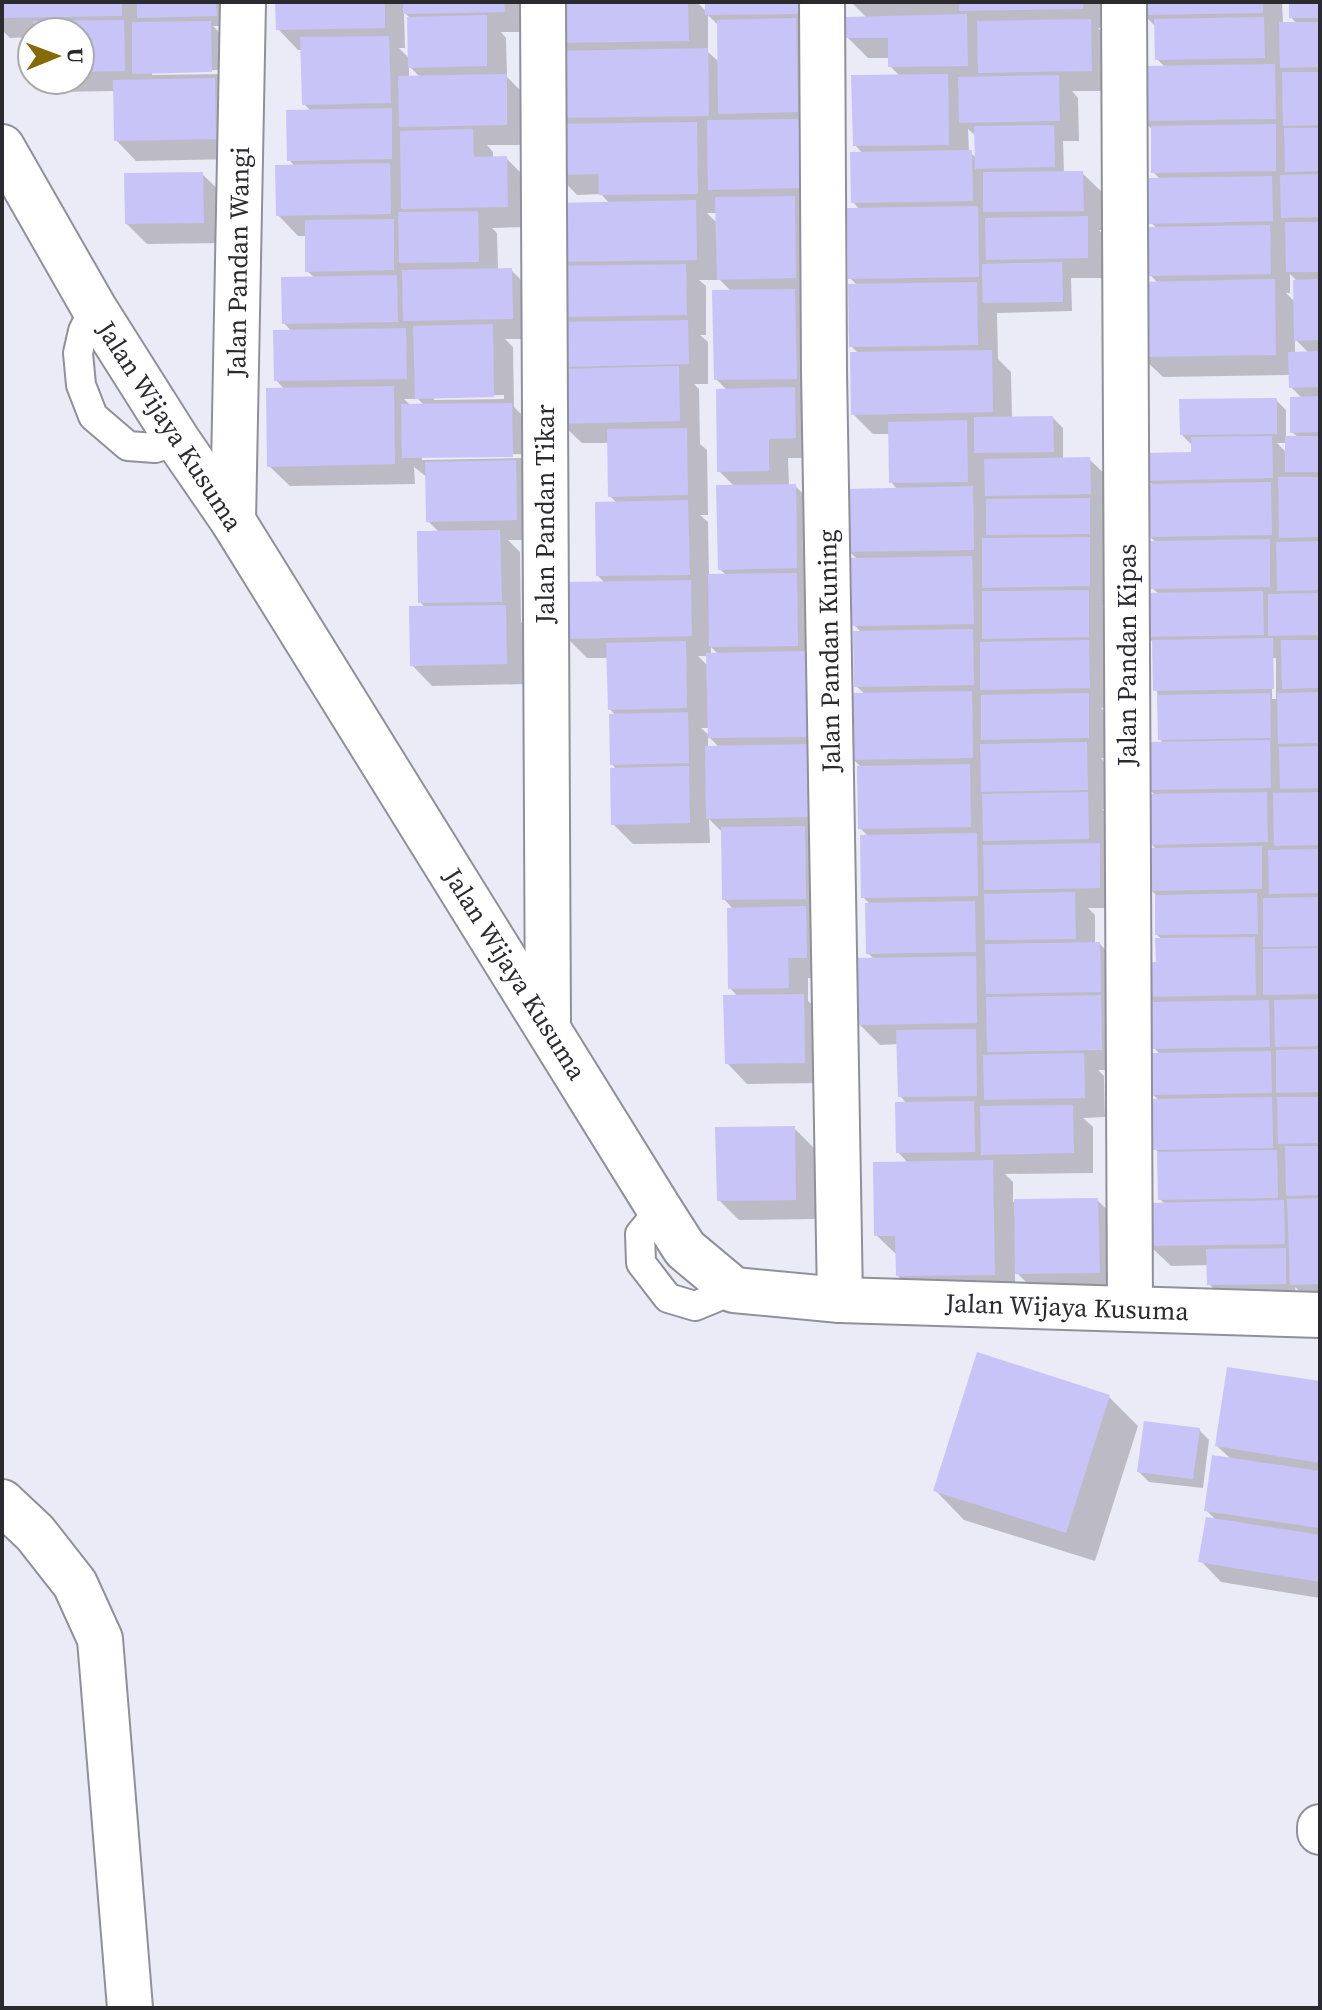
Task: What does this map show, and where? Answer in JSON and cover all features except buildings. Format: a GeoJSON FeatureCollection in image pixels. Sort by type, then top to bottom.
{"type":"FeatureCollection","features":[{"type":"Feature","properties":{"kind":"street","name":"Jalan Pandan Wangi"},"geometry":{"type":"LineString","coordinates":[[233,521],[243,2]]}},
{"type":"Feature","properties":{"kind":"street","name":"Jalan Pandan Tikar"},"geometry":{"type":"LineString","coordinates":[[543,2],[548,1027]]}},
{"type":"Feature","properties":{"kind":"street","name":"Jalan Pandan Kuning"},"geometry":{"type":"LineString","coordinates":[[822,2],[824,371],[840,1300]]}},
{"type":"Feature","properties":{"kind":"street","name":"Jalan Pandan Kipas"},"geometry":{"type":"LineString","coordinates":[[1124,2],[1130,1308]]}},
{"type":"Feature","properties":{"kind":"street","name":"Jalan Wijaya Kusuma"},"geometry":{"type":"LineString","coordinates":[[2,147],[94,308],[233,521],[685,1249],[734,1290],[840,1300],[1320,1315]]}},
{"type":"Feature","properties":{"kind":"street"},"geometry":{"type":"LineString","coordinates":[[2,1502],[35,1533],[75,1584],[100,1639],[130,2008]]}},
{"type":"Feature","properties":{"kind":"lane"},"geometry":{"type":"LineString","coordinates":[[94,308],[83,331],[78,353],[81,385],[93,416],[128,446],[155,448],[178,441]]}}]}
